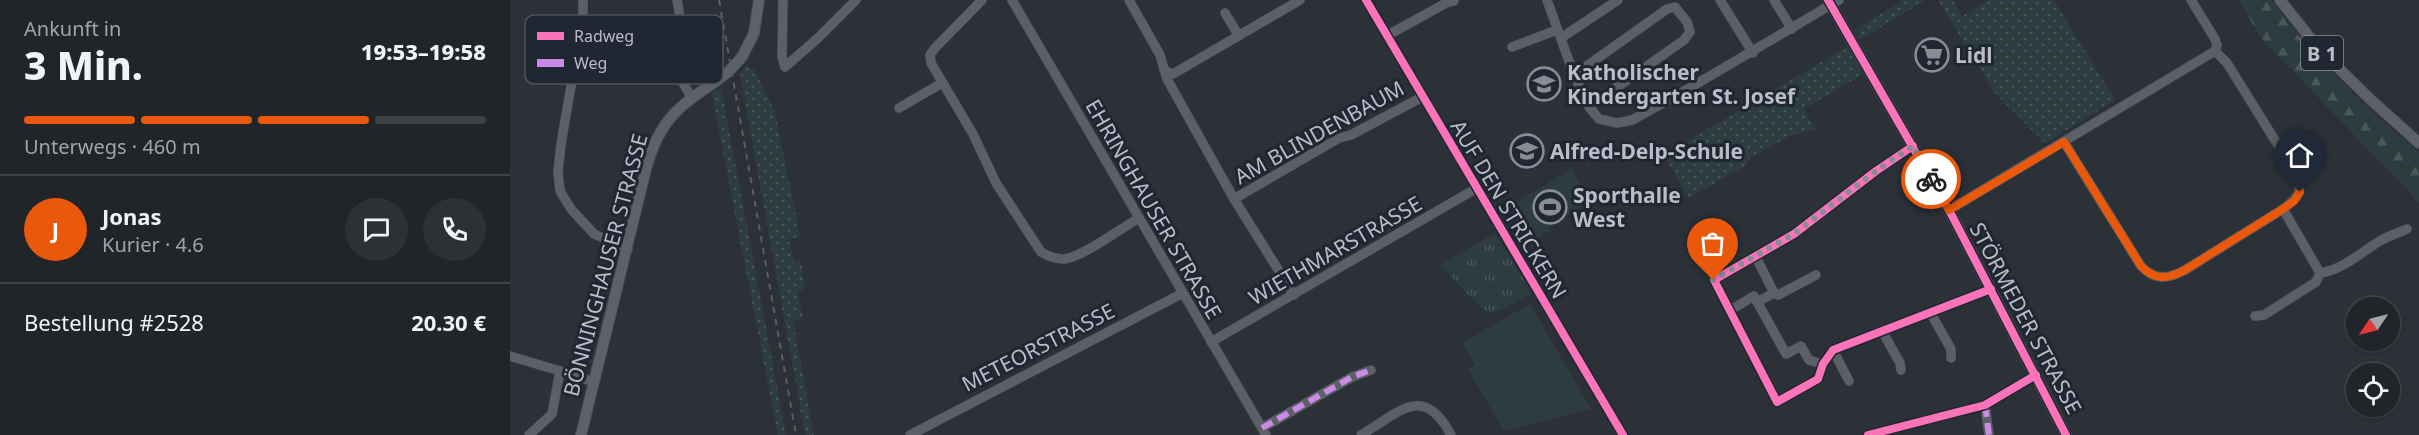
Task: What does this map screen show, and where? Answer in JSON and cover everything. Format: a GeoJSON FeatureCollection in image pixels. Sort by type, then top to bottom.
{"type":"FeatureCollection","features":[{"type":"Feature","properties":{"kind":"main road","name":"BÖNNINGHAUSER STRASSE"},"geometry":{"type":"LineString","coordinates":[[723,76],[742,57],[754,33],[759,0]]}},
{"type":"Feature","properties":{"kind":"main road","name":"B 1"},"geometry":{"type":"LineString","coordinates":[[2280,0],[2319,49],[2419,143]]}},
{"type":"Feature","properties":{"kind":"main road","name":"STÖRMEDER STRASSE"},"geometry":{"type":"LineString","coordinates":[[1833,2],[1949,210],[2066,435]]}},
{"type":"Feature","properties":{"kind":"main road","name":"BÖNNINGHAUSER STRASSE"},"geometry":{"type":"LineString","coordinates":[[581,435],[647,165],[656,139],[670,116],[691,97],[712,84]]}},
{"type":"Feature","properties":{"kind":"street"},"geometry":{"type":"LineString","coordinates":[[677,0],[680,15]]}},
{"type":"Feature","properties":{"kind":"street"},"geometry":{"type":"LineString","coordinates":[[783,0],[782,57],[784,67],[856,0]]}},
{"type":"Feature","properties":{"kind":"street"},"geometry":{"type":"LineString","coordinates":[[982,0],[930,55],[930,63],[973,134],[996,183],[1041,252],[1051,258],[1065,259],[1078,254],[1139,218]]}},
{"type":"Feature","properties":{"kind":"street","name":"EHRINGHAUSER STRASSE"},"geometry":{"type":"LineString","coordinates":[[1012,0],[1264,432]]}},
{"type":"Feature","properties":{"kind":"street"},"geometry":{"type":"LineString","coordinates":[[1129,0],[1234,199],[1294,295]]}},
{"type":"Feature","properties":{"kind":"street"},"geometry":{"type":"LineString","coordinates":[[1164,70],[1173,74],[1300,0]]}},
{"type":"Feature","properties":{"kind":"street","name":"AUF DEN STRICKERN"},"geometry":{"type":"LineString","coordinates":[[1366,0],[1623,435]]}},
{"type":"Feature","properties":{"kind":"street"},"geometry":{"type":"LineString","coordinates":[[1512,47],[1559,34],[1618,0]]}},
{"type":"Feature","properties":{"kind":"street"},"geometry":{"type":"LineString","coordinates":[[1720,0],[1753,52]]}},
{"type":"Feature","properties":{"kind":"street"},"geometry":{"type":"LineString","coordinates":[[1774,0],[1792,29]]}},
{"type":"Feature","properties":{"kind":"street"},"geometry":{"type":"LineString","coordinates":[[1949,210],[2215,51],[2217,45],[2215,39],[2191,0]]}},
{"type":"Feature","properties":{"kind":"street"},"geometry":{"type":"LineString","coordinates":[[1388,35],[1448,2],[1454,1]]}},
{"type":"Feature","properties":{"kind":"street"},"geometry":{"type":"LineString","coordinates":[[1551,2],[1559,34],[1589,107],[1599,119],[1610,123],[1632,120],[1753,52],[1833,2]]}},
{"type":"Feature","properties":{"kind":"street"},"geometry":{"type":"LineString","coordinates":[[1574,75],[1667,9],[1675,7],[1681,13],[1690,32],[1684,40],[1589,107]]}},
{"type":"Feature","properties":{"kind":"street"},"geometry":{"type":"LineString","coordinates":[[1225,13],[1239,36]]}},
{"type":"Feature","properties":{"kind":"street"},"geometry":{"type":"LineString","coordinates":[[2064,142],[2141,266],[2153,276],[2172,277],[2283,209],[2294,201],[2300,192],[2299,182],[2227,63],[2215,51]]}},
{"type":"Feature","properties":{"kind":"street"},"geometry":{"type":"LineString","coordinates":[[899,108],[942,83]]}},
{"type":"Feature","properties":{"kind":"street"},"geometry":{"type":"LineString","coordinates":[[571,84],[558,172],[560,191],[571,209],[594,234],[628,249]]}},
{"type":"Feature","properties":{"kind":"street"},"geometry":{"type":"LineString","coordinates":[[684,84],[691,97]]}},
{"type":"Feature","properties":{"kind":"street","name":"AM BLINDENBAUM"},"geometry":{"type":"LineString","coordinates":[[1234,199],[1339,138],[1351,135],[1422,97]]}},
{"type":"Feature","properties":{"kind":"street"},"geometry":{"type":"LineString","coordinates":[[1913,146],[1876,171],[1794,234],[1713,280],[1777,402],[1818,379],[1823,364],[1833,350],[1991,289]]}},
{"type":"Feature","properties":{"kind":"street","name":"WIETHMARSTRASSE"},"geometry":{"type":"LineString","coordinates":[[1211,342],[1477,188]]}},
{"type":"Feature","properties":{"kind":"street"},"geometry":{"type":"LineString","coordinates":[[2283,209],[2320,273]]}},
{"type":"Feature","properties":{"kind":"street"},"geometry":{"type":"LineString","coordinates":[[2320,273],[2329,272],[2345,264],[2383,239],[2407,229]]}},
{"type":"Feature","properties":{"kind":"street"},"geometry":{"type":"LineString","coordinates":[[1756,257],[1774,293]]}},
{"type":"Feature","properties":{"kind":"street"},"geometry":{"type":"LineString","coordinates":[[2255,316],[2264,315],[2316,282],[2320,273]]}},
{"type":"Feature","properties":{"kind":"street"},"geometry":{"type":"LineString","coordinates":[[1757,302],[1774,293],[1778,295],[1816,275]]}},
{"type":"Feature","properties":{"kind":"street","name":"METEORSTRASSE"},"geometry":{"type":"LineString","coordinates":[[910,435],[1183,293]]}},
{"type":"Feature","properties":{"kind":"street"},"geometry":{"type":"LineString","coordinates":[[1729,311],[1754,296],[1786,354],[1801,346],[1809,360],[1823,364]]}},
{"type":"Feature","properties":{"kind":"street"},"geometry":{"type":"LineString","coordinates":[[1930,312],[1950,350],[1951,357]]}},
{"type":"Feature","properties":{"kind":"street"},"geometry":{"type":"LineString","coordinates":[[1882,331],[1900,363],[1900,370]]}},
{"type":"Feature","properties":{"kind":"street"},"geometry":{"type":"LineString","coordinates":[[1833,350],[1849,381]]}},
{"type":"Feature","properties":{"kind":"street"},"geometry":{"type":"LineString","coordinates":[[510,356],[594,382]]}},
{"type":"Feature","properties":{"kind":"street"},"geometry":{"type":"LineString","coordinates":[[1264,432],[1352,377],[1371,369]]}},
{"type":"Feature","properties":{"kind":"street"},"geometry":{"type":"LineString","coordinates":[[529,435],[552,414],[560,371]]}},
{"type":"Feature","properties":{"kind":"street"},"geometry":{"type":"LineString","coordinates":[[1868,435],[1985,405],[2036,375]]}},
{"type":"Feature","properties":{"kind":"street"},"geometry":{"type":"LineString","coordinates":[[1362,435],[1414,404],[1426,406],[1435,411],[1451,435]]}},
{"type":"Feature","properties":{"kind":"street"},"geometry":{"type":"LineString","coordinates":[[1985,405],[1989,435]]}},
{"type":"Feature","properties":{"kind":"green space"},"geometry":{"type":"Polygon","coordinates":[[[1904,0],[1925,0],[1860,40],[1854,30],[1904,0]]]}},
{"type":"Feature","properties":{"kind":"green space"},"geometry":{"type":"Polygon","coordinates":[[[1938,0],[1952,0],[1962,16],[1989,0],[2054,0],[2115,100],[2045,143],[1994,92],[1938,0]]]}},
{"type":"Feature","properties":{"kind":"green space"},"geometry":{"type":"Polygon","coordinates":[[[2239,0],[2271,0],[2305,44],[2363,104],[2419,153],[2419,202],[2261,38],[2239,0]]]}},
{"type":"Feature","properties":{"kind":"green space"},"geometry":{"type":"Polygon","coordinates":[[[1847,47],[1863,74],[1804,109],[1815,129],[1787,137],[1747,160],[1748,164],[1689,198],[1664,155],[1847,47]]]}},
{"type":"Feature","properties":{"kind":"green space"},"geometry":{"type":"Polygon","coordinates":[[[746,67],[754,69],[775,112],[800,237],[789,239],[794,262],[801,261],[805,289],[797,291],[803,318],[793,321],[814,435],[805,435],[740,73],[746,67]]]}},
{"type":"Feature","properties":{"kind":"green space"},"geometry":{"type":"Polygon","coordinates":[[[721,88],[786,435],[778,435],[712,94],[721,88]]]}},
{"type":"Feature","properties":{"kind":"green space","name":"Sporthalle West"},"geometry":{"type":"Polygon","coordinates":[[[1572,169],[1591,201],[1548,227],[1550,231],[1536,239],[1533,236],[1525,240],[1519,230],[1522,228],[1515,215],[1521,211],[1516,202],[1572,169]]]}},
{"type":"Feature","properties":{"kind":"green space"},"geometry":{"type":"Polygon","coordinates":[[[1495,233],[1532,293],[1490,313],[1481,308],[1440,265],[1495,233]]]}},
{"type":"Feature","properties":{"kind":"green space"},"geometry":{"type":"Polygon","coordinates":[[[1530,304],[1591,409],[1504,431],[1468,369],[1475,365],[1462,343],[1530,304]]]}},
{"type":"Feature","properties":{"kind":"railway"},"geometry":{"type":"LineString","coordinates":[[719,0],[722,15]]}},
{"type":"Feature","properties":{"kind":"railway"},"geometry":{"type":"LineString","coordinates":[[723,23],[796,435]]}},
{"type":"Feature","properties":{"kind":"marked path"},"geometry":{"type":"LineString","coordinates":[[1262,428],[1352,377],[1371,370]]}},
{"type":"Feature","properties":{"kind":"marked path"},"geometry":{"type":"LineString","coordinates":[[1985,405],[1989,435]]}},
{"type":"Feature","properties":{"kind":"cycle path"},"geometry":{"type":"LineString","coordinates":[[1366,0],[1623,435]]}},
{"type":"Feature","properties":{"kind":"cycle path"},"geometry":{"type":"LineString","coordinates":[[1828,0],[1949,210],[2066,435]]}},
{"type":"Feature","properties":{"kind":"cycle path"},"geometry":{"type":"LineString","coordinates":[[1913,146],[1876,171],[1794,234],[1714,280],[1777,402],[1818,379],[1823,364],[1833,350],[1991,289]]}},
{"type":"Feature","properties":{"kind":"cycle path"},"geometry":{"type":"LineString","coordinates":[[1868,435],[1985,405],[2036,375]]}},
{"type":"Feature","properties":{"kind":"way so far"},"geometry":{"type":"LineString","coordinates":[[1713,280],[1794,234],[1876,171],[1913,146],[1931,179]]}},
{"type":"Feature","properties":{"kind":"place","name":"Lidl"},"geometry":{"type":"Point","coordinates":[1932,55]}},
{"type":"Feature","properties":{"kind":"place","name":"Katholischer Kindergarten St. Josef"},"geometry":{"type":"Point","coordinates":[1544,84]}},
{"type":"Feature","properties":{"kind":"place","name":"Alfred-Delp-Schule"},"geometry":{"type":"Point","coordinates":[1527,151]}},
{"type":"Feature","properties":{"kind":"place","name":"Sporthalle West"},"geometry":{"type":"Point","coordinates":[1550,207]}},
{"type":"Feature","properties":{"kind":"route"},"geometry":{"type":"LineString","coordinates":[[1931,179],[1949,210],[2064,142],[2141,266],[2153,276],[2161,278],[2172,277],[2185,270],[2283,209],[2294,201],[2300,192]]}}]}
